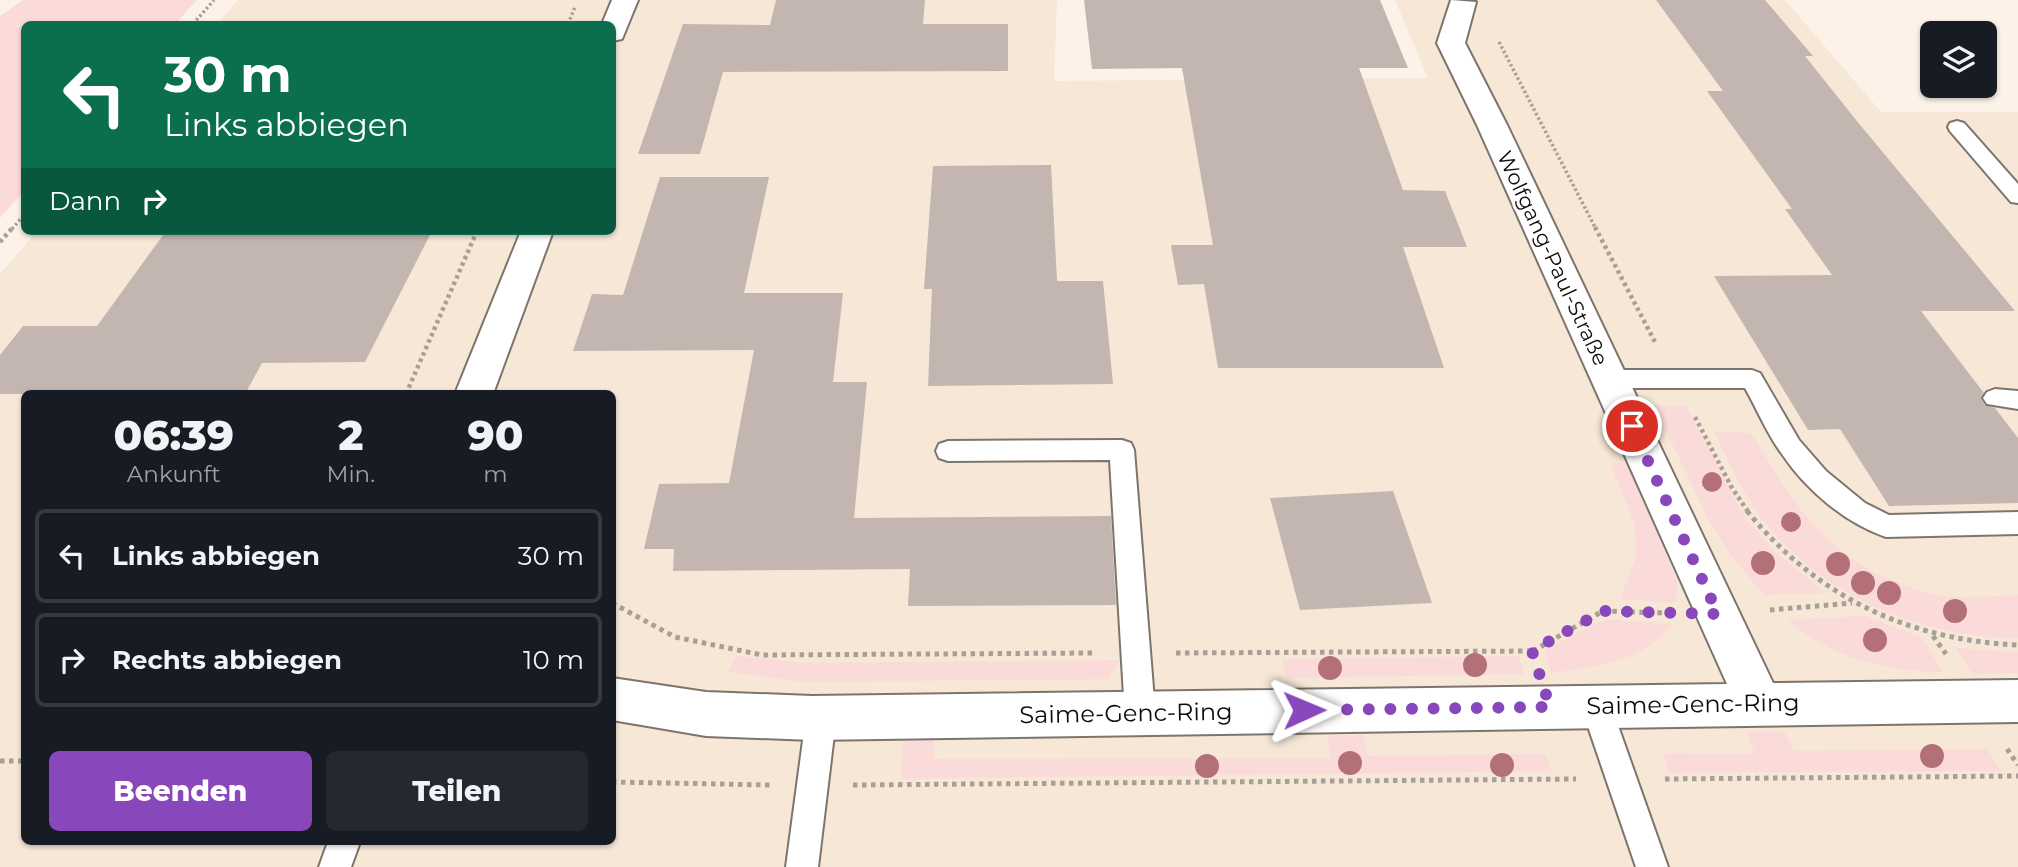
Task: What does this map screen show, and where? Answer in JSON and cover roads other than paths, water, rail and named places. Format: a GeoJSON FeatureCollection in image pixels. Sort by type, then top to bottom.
{"type":"FeatureCollection","features":[{"type":"Feature","properties":{"kind":"street"},"geometry":{"type":"LineString","coordinates":[[616,23],[625,0]]}},
{"type":"Feature","properties":{"kind":"street","name":"Wolfgang-Paul-Straße"},"geometry":{"type":"LineString","coordinates":[[1463,2],[1451,43],[1759,703]]}},
{"type":"Feature","properties":{"kind":"street"},"geometry":{"type":"LineString","coordinates":[[476,390],[535,235]]}},
{"type":"Feature","properties":{"kind":"street","name":"Saime-Genc-Ring"},"geometry":{"type":"LineString","coordinates":[[616,700],[706,714],[821,718],[2018,701]]}},
{"type":"Feature","properties":{"kind":"lane"},"geometry":{"type":"LineString","coordinates":[[1957,127],[2018,197]]}},
{"type":"Feature","properties":{"kind":"lane"},"geometry":{"type":"LineString","coordinates":[[1610,379],[1752,379],[1790,447],[1817,478],[1856,511],[1886,526],[2018,523]]}},
{"type":"Feature","properties":{"kind":"lane"},"geometry":{"type":"LineString","coordinates":[[948,451],[1122,450],[1140,713]]}},
{"type":"Feature","properties":{"kind":"lane"},"geometry":{"type":"LineString","coordinates":[[1596,706],[1652,867]]}},
{"type":"Feature","properties":{"kind":"lane"},"geometry":{"type":"LineString","coordinates":[[802,867],[821,718]]}},
{"type":"Feature","properties":{"kind":"lane"},"geometry":{"type":"LineString","coordinates":[[335,867],[343,845]]}}]}
